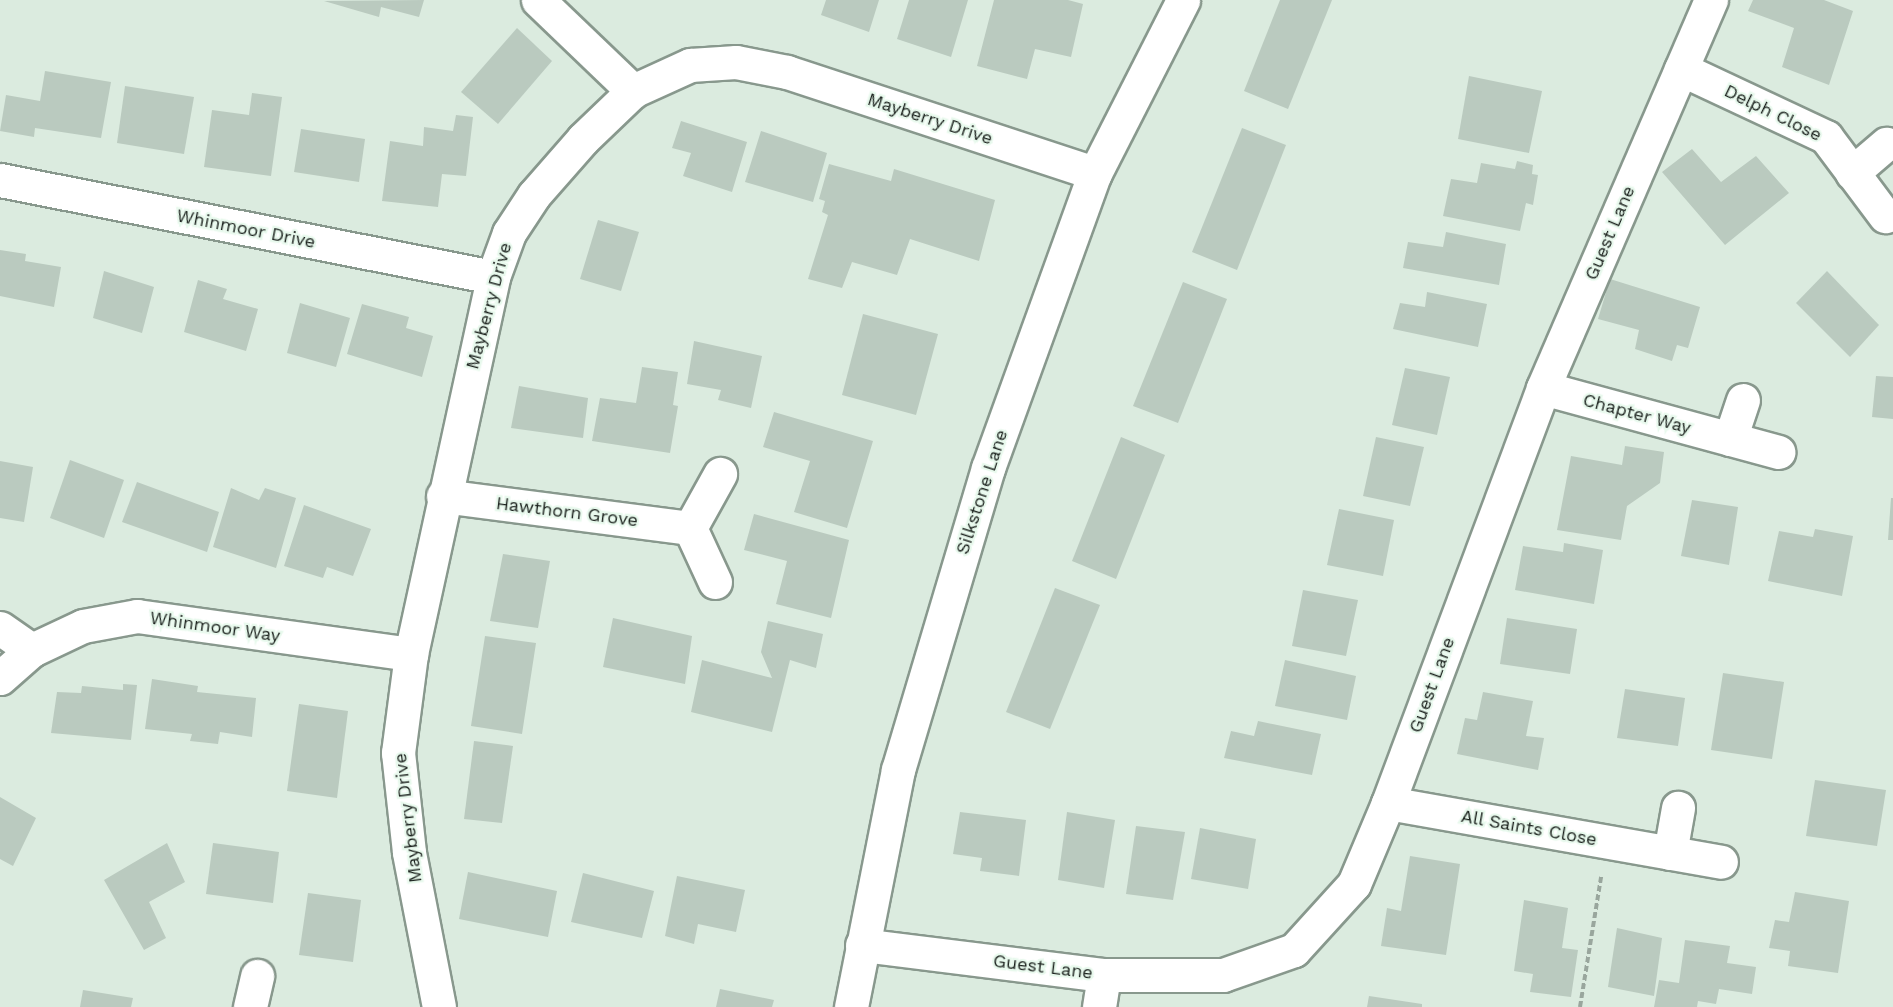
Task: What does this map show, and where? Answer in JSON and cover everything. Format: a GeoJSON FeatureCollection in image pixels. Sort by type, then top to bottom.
{"type":"FeatureCollection","features":[{"type":"Feature","properties":{"kind":"street"},"geometry":{"type":"LineString","coordinates":[[538,0],[633,91]]}},
{"type":"Feature","properties":{"kind":"street","name":"Silkstone Lane"},"geometry":{"type":"LineString","coordinates":[[851,1007],[898,770],[984,479],[1095,173],[1183,0]]}},
{"type":"Feature","properties":{"kind":"street","name":"Guest Lane"},"geometry":{"type":"LineString","coordinates":[[862,945],[1104,975],[1223,975],[1294,950],[1354,884],[1389,803],[1543,388],[1711,0]]}},
{"type":"Feature","properties":{"kind":"street","name":"Mayberry Drive"},"geometry":{"type":"LineString","coordinates":[[439,1007],[409,852],[398,753],[411,654],[443,496],[493,277],[509,233],[534,195],[583,139],[633,91],[690,65],[736,62],[787,72],[1095,173]]}},
{"type":"Feature","properties":{"kind":"street","name":"Delph Close"},"geometry":{"type":"LineString","coordinates":[[1681,69],[1826,137],[1884,216]]}},
{"type":"Feature","properties":{"kind":"street"},"geometry":{"type":"LineString","coordinates":[[1852,173],[1886,144]]}},
{"type":"Feature","properties":{"kind":"street","name":"Whinmoor Drive"},"geometry":{"type":"LineString","coordinates":[[0,180],[493,277]]}},
{"type":"Feature","properties":{"kind":"street","name":"Chapter Way"},"geometry":{"type":"LineString","coordinates":[[1543,388],[1778,452]]}},
{"type":"Feature","properties":{"kind":"street"},"geometry":{"type":"LineString","coordinates":[[1730,439],[1743,400]]}},
{"type":"Feature","properties":{"kind":"street"},"geometry":{"type":"LineString","coordinates":[[715,582],[690,528],[720,474]]}},
{"type":"Feature","properties":{"kind":"street","name":"Hawthorn Grove"},"geometry":{"type":"LineString","coordinates":[[443,496],[690,528]]}},
{"type":"Feature","properties":{"kind":"street","name":"Whinmoor Way"},"geometry":{"type":"LineString","coordinates":[[0,678],[32,650],[82,626],[137,616],[411,654]]}},
{"type":"Feature","properties":{"kind":"street"},"geometry":{"type":"LineString","coordinates":[[0,628],[32,650]]}},
{"type":"Feature","properties":{"kind":"street","name":"All Saints Close"},"geometry":{"type":"LineString","coordinates":[[1389,803],[1721,862]]}},
{"type":"Feature","properties":{"kind":"street"},"geometry":{"type":"LineString","coordinates":[[1670,853],[1678,808]]}},
{"type":"Feature","properties":{"kind":"street"},"geometry":{"type":"LineString","coordinates":[[1099,1007],[1104,975]]}},
{"type":"Feature","properties":{"kind":"path"},"geometry":{"type":"LineString","coordinates":[[1580,1007],[1606,842]]}},
{"type":"Feature","properties":{"kind":"building"},"geometry":{"type":"Polygon","coordinates":[[[424,0],[419,17],[381,7],[379,17],[324,1],[424,0]]]}},
{"type":"Feature","properties":{"kind":"building"},"geometry":{"type":"Polygon","coordinates":[[[826,0],[879,0],[869,32],[821,15],[826,0]]]}},
{"type":"Feature","properties":{"kind":"building"},"geometry":{"type":"Polygon","coordinates":[[[909,0],[968,0],[951,57],[897,39],[909,0]]]}},
{"type":"Feature","properties":{"kind":"building"},"geometry":{"type":"Polygon","coordinates":[[[994,0],[1068,0],[1083,4],[1071,57],[1035,49],[1027,79],[977,66],[994,0]]]}},
{"type":"Feature","properties":{"kind":"building"},"geometry":{"type":"Polygon","coordinates":[[[1280,0],[1332,0],[1288,109],[1244,91],[1280,0]]]}},
{"type":"Feature","properties":{"kind":"building"},"geometry":{"type":"Polygon","coordinates":[[[1753,0],[1824,0],[1853,11],[1829,85],[1782,67],[1794,28],[1748,11],[1753,0]]]}},
{"type":"Feature","properties":{"kind":"building"},"geometry":{"type":"Polygon","coordinates":[[[517,28],[552,61],[498,124],[461,92],[517,28]]]}},
{"type":"Feature","properties":{"kind":"building"},"geometry":{"type":"Polygon","coordinates":[[[45,71],[111,82],[101,138],[35,128],[34,137],[0,131],[6,95],[40,101],[45,71]]]}},
{"type":"Feature","properties":{"kind":"building"},"geometry":{"type":"Polygon","coordinates":[[[1469,76],[1542,91],[1529,153],[1458,139],[1469,76]]]}},
{"type":"Feature","properties":{"kind":"building"},"geometry":{"type":"Polygon","coordinates":[[[125,86],[194,97],[184,154],[117,143],[125,86]]]}},
{"type":"Feature","properties":{"kind":"building"},"geometry":{"type":"Polygon","coordinates":[[[252,93],[282,97],[271,176],[204,167],[212,110],[249,115],[252,93]]]}},
{"type":"Feature","properties":{"kind":"building"},"geometry":{"type":"Polygon","coordinates":[[[456,115],[473,117],[466,176],[442,174],[438,207],[382,201],[390,141],[423,146],[424,127],[453,131],[456,115]]]}},
{"type":"Feature","properties":{"kind":"building"},"geometry":{"type":"Polygon","coordinates":[[[681,121],[747,142],[732,192],[683,176],[691,153],[672,148],[681,121]]]}},
{"type":"Feature","properties":{"kind":"building"},"geometry":{"type":"Polygon","coordinates":[[[1242,128],[1286,145],[1237,270],[1192,252],[1242,128]]]}},
{"type":"Feature","properties":{"kind":"building"},"geometry":{"type":"Polygon","coordinates":[[[301,129],[365,139],[359,182],[294,172],[301,129]]]}},
{"type":"Feature","properties":{"kind":"building"},"geometry":{"type":"Polygon","coordinates":[[[761,131],[827,153],[813,202],[745,182],[761,131]]]}},
{"type":"Feature","properties":{"kind":"building"},"geometry":{"type":"Polygon","coordinates":[[[1692,149],[1721,182],[1756,156],[1789,193],[1725,245],[1662,172],[1692,149]]]}},
{"type":"Feature","properties":{"kind":"building"},"geometry":{"type":"Polygon","coordinates":[[[1517,161],[1533,165],[1532,174],[1538,175],[1533,205],[1526,203],[1520,231],[1443,216],[1451,179],[1477,183],[1481,163],[1515,169],[1517,161]]]}},
{"type":"Feature","properties":{"kind":"building"},"geometry":{"type":"Polygon","coordinates":[[[829,164],[891,181],[894,169],[995,200],[979,261],[910,239],[897,275],[852,262],[842,288],[808,279],[828,215],[822,212],[825,201],[819,199],[829,164]]]}},
{"type":"Feature","properties":{"kind":"building"},"geometry":{"type":"Polygon","coordinates":[[[598,220],[639,232],[621,291],[580,279],[598,220]]]}},
{"type":"Feature","properties":{"kind":"building"},"geometry":{"type":"Polygon","coordinates":[[[1446,232],[1506,244],[1499,285],[1403,268],[1408,242],[1443,247],[1446,232]]]}},
{"type":"Feature","properties":{"kind":"building"},"geometry":{"type":"Polygon","coordinates":[[[0,250],[26,254],[25,261],[61,267],[54,307],[0,296],[0,250]]]}},
{"type":"Feature","properties":{"kind":"building"},"geometry":{"type":"Polygon","coordinates":[[[104,271],[154,287],[142,333],[93,318],[104,271]]]}},
{"type":"Feature","properties":{"kind":"building"},"geometry":{"type":"Polygon","coordinates":[[[1827,271],[1879,325],[1850,357],[1796,303],[1827,271]]]}},
{"type":"Feature","properties":{"kind":"building"},"geometry":{"type":"Polygon","coordinates":[[[1610,279],[1700,307],[1688,348],[1677,345],[1672,361],[1635,349],[1639,330],[1598,319],[1610,279]]]}},
{"type":"Feature","properties":{"kind":"building"},"geometry":{"type":"Polygon","coordinates":[[[198,280],[227,289],[223,299],[258,309],[246,351],[184,332],[198,280]]]}},
{"type":"Feature","properties":{"kind":"building"},"geometry":{"type":"Polygon","coordinates":[[[1183,282],[1227,299],[1178,423],[1133,406],[1183,282]]]}},
{"type":"Feature","properties":{"kind":"building"},"geometry":{"type":"Polygon","coordinates":[[[1427,292],[1487,304],[1478,347],[1393,329],[1400,303],[1425,307],[1427,292]]]}},
{"type":"Feature","properties":{"kind":"building"},"geometry":{"type":"Polygon","coordinates":[[[300,303],[350,318],[336,367],[287,353],[300,303]]]}},
{"type":"Feature","properties":{"kind":"building"},"geometry":{"type":"Polygon","coordinates":[[[362,304],[409,317],[406,328],[433,336],[422,377],[347,354],[362,304]]]}},
{"type":"Feature","properties":{"kind":"building"},"geometry":{"type":"Polygon","coordinates":[[[863,314],[938,334],[916,415],[842,395],[863,314]]]}},
{"type":"Feature","properties":{"kind":"building"},"geometry":{"type":"Polygon","coordinates":[[[694,341],[762,356],[751,408],[718,400],[721,390],[687,384],[694,341]]]}},
{"type":"Feature","properties":{"kind":"building"},"geometry":{"type":"Polygon","coordinates":[[[642,367],[678,372],[673,405],[678,406],[670,453],[592,441],[600,398],[636,403],[642,367]]]}},
{"type":"Feature","properties":{"kind":"building"},"geometry":{"type":"Polygon","coordinates":[[[1405,368],[1450,377],[1437,435],[1392,425],[1405,368]]]}},
{"type":"Feature","properties":{"kind":"building"},"geometry":{"type":"Polygon","coordinates":[[[1876,376],[1893,377],[1893,419],[1872,417],[1876,376]]]}},
{"type":"Feature","properties":{"kind":"building"},"geometry":{"type":"Polygon","coordinates":[[[519,386],[588,398],[583,438],[511,428],[519,386]]]}},
{"type":"Feature","properties":{"kind":"building"},"geometry":{"type":"Polygon","coordinates":[[[774,412],[873,441],[847,528],[794,512],[810,461],[763,447],[774,412]]]}},
{"type":"Feature","properties":{"kind":"building"},"geometry":{"type":"Polygon","coordinates":[[[1121,437],[1165,455],[1116,579],[1072,561],[1121,437]]]}},
{"type":"Feature","properties":{"kind":"building"},"geometry":{"type":"Polygon","coordinates":[[[1376,437],[1424,447],[1410,506],[1363,496],[1376,437]]]}},
{"type":"Feature","properties":{"kind":"building"},"geometry":{"type":"Polygon","coordinates":[[[1625,446],[1664,452],[1660,483],[1627,506],[1621,540],[1557,530],[1571,456],[1622,465],[1625,446]]]}},
{"type":"Feature","properties":{"kind":"building"},"geometry":{"type":"Polygon","coordinates":[[[70,460],[124,480],[104,538],[50,518],[70,460]]]}},
{"type":"Feature","properties":{"kind":"building"},"geometry":{"type":"Polygon","coordinates":[[[0,461],[33,467],[24,522],[0,518],[0,461]]]}},
{"type":"Feature","properties":{"kind":"building"},"geometry":{"type":"Polygon","coordinates":[[[137,482],[219,512],[207,552],[122,522],[137,482]]]}},
{"type":"Feature","properties":{"kind":"building"},"geometry":{"type":"Polygon","coordinates":[[[231,488],[259,500],[265,488],[296,498],[276,568],[213,547],[231,488]]]}},
{"type":"Feature","properties":{"kind":"building"},"geometry":{"type":"Polygon","coordinates":[[[1891,498],[1893,498],[1893,540],[1888,540],[1891,498]]]}},
{"type":"Feature","properties":{"kind":"building"},"geometry":{"type":"Polygon","coordinates":[[[1692,500],[1738,507],[1729,565],[1681,556],[1692,500]]]}},
{"type":"Feature","properties":{"kind":"building"},"geometry":{"type":"Polygon","coordinates":[[[304,505],[371,529],[353,576],[327,567],[323,578],[284,566],[304,505]]]}},
{"type":"Feature","properties":{"kind":"building"},"geometry":{"type":"Polygon","coordinates":[[[1339,509],[1394,520],[1383,576],[1327,565],[1339,509]]]}},
{"type":"Feature","properties":{"kind":"building"},"geometry":{"type":"Polygon","coordinates":[[[754,514],[849,540],[831,618],[776,604],[787,561],[744,550],[754,514]]]}},
{"type":"Feature","properties":{"kind":"building"},"geometry":{"type":"Polygon","coordinates":[[[1815,529],[1853,536],[1842,596],[1768,581],[1779,531],[1813,537],[1815,529]]]}},
{"type":"Feature","properties":{"kind":"building"},"geometry":{"type":"Polygon","coordinates":[[[1564,543],[1603,550],[1594,604],[1515,590],[1523,546],[1563,552],[1564,543]]]}},
{"type":"Feature","properties":{"kind":"building"},"geometry":{"type":"Polygon","coordinates":[[[503,554],[550,561],[538,628],[490,621],[503,554]]]}},
{"type":"Feature","properties":{"kind":"building"},"geometry":{"type":"Polygon","coordinates":[[[1055,588],[1100,605],[1050,729],[1006,712],[1055,588]]]}},
{"type":"Feature","properties":{"kind":"building"},"geometry":{"type":"Polygon","coordinates":[[[1303,590],[1358,600],[1346,656],[1292,646],[1303,590]]]}},
{"type":"Feature","properties":{"kind":"building"},"geometry":{"type":"Polygon","coordinates":[[[613,618],[692,636],[685,684],[603,667],[613,618]]]}},
{"type":"Feature","properties":{"kind":"building"},"geometry":{"type":"Polygon","coordinates":[[[1507,618],[1577,629],[1570,674],[1500,664],[1507,618]]]}},
{"type":"Feature","properties":{"kind":"building"},"geometry":{"type":"Polygon","coordinates":[[[768,621],[823,634],[816,668],[790,660],[772,732],[691,712],[702,660],[772,678],[761,652],[768,621]]]}},
{"type":"Feature","properties":{"kind":"building"},"geometry":{"type":"Polygon","coordinates":[[[485,636],[536,643],[522,734],[471,726],[485,636]]]}},
{"type":"Feature","properties":{"kind":"building"},"geometry":{"type":"Polygon","coordinates":[[[1285,660],[1356,676],[1347,720],[1275,706],[1285,660]]]}},
{"type":"Feature","properties":{"kind":"building"},"geometry":{"type":"Polygon","coordinates":[[[1723,673],[1784,682],[1772,759],[1711,750],[1723,673]]]}},
{"type":"Feature","properties":{"kind":"building"},"geometry":{"type":"Polygon","coordinates":[[[152,679],[198,686],[197,692],[256,698],[252,737],[220,732],[218,744],[190,741],[192,734],[145,729],[152,679]]]}},
{"type":"Feature","properties":{"kind":"building"},"geometry":{"type":"Polygon","coordinates":[[[123,684],[137,685],[131,740],[51,733],[57,692],[81,693],[82,686],[123,690],[123,684]]]}},
{"type":"Feature","properties":{"kind":"building"},"geometry":{"type":"Polygon","coordinates":[[[1625,689],[1685,698],[1678,746],[1617,738],[1625,689]]]}},
{"type":"Feature","properties":{"kind":"building"},"geometry":{"type":"Polygon","coordinates":[[[1483,692],[1533,701],[1526,736],[1544,738],[1538,770],[1457,754],[1465,718],[1477,720],[1483,692]]]}},
{"type":"Feature","properties":{"kind":"building"},"geometry":{"type":"Polygon","coordinates":[[[299,704],[348,711],[337,798],[287,791],[299,704]]]}},
{"type":"Feature","properties":{"kind":"building"},"geometry":{"type":"Polygon","coordinates":[[[1258,721],[1321,734],[1312,775],[1224,758],[1231,731],[1254,736],[1258,721]]]}},
{"type":"Feature","properties":{"kind":"building"},"geometry":{"type":"Polygon","coordinates":[[[474,741],[513,746],[502,823],[464,819],[474,741]]]}},
{"type":"Feature","properties":{"kind":"building"},"geometry":{"type":"Polygon","coordinates":[[[1815,780],[1886,790],[1877,846],[1806,836],[1815,780]]]}},
{"type":"Feature","properties":{"kind":"building"},"geometry":{"type":"Polygon","coordinates":[[[0,797],[36,818],[13,866],[0,859],[0,797]]]}},
{"type":"Feature","properties":{"kind":"building"},"geometry":{"type":"Polygon","coordinates":[[[960,812],[1026,820],[1019,876],[980,871],[982,858],[953,854],[960,812]]]}},
{"type":"Feature","properties":{"kind":"building"},"geometry":{"type":"Polygon","coordinates":[[[1067,812],[1115,820],[1104,888],[1058,880],[1067,812]]]}},
{"type":"Feature","properties":{"kind":"building"},"geometry":{"type":"Polygon","coordinates":[[[1136,826],[1185,832],[1173,900],[1126,894],[1136,826]]]}},
{"type":"Feature","properties":{"kind":"building"},"geometry":{"type":"Polygon","coordinates":[[[1200,828],[1256,839],[1248,889],[1191,879],[1200,828]]]}},
{"type":"Feature","properties":{"kind":"building"},"geometry":{"type":"Polygon","coordinates":[[[167,843],[185,882],[149,902],[166,938],[144,950],[104,880],[167,843]]]}},
{"type":"Feature","properties":{"kind":"building"},"geometry":{"type":"Polygon","coordinates":[[[213,843],[279,852],[273,903],[206,894],[213,843]]]}},
{"type":"Feature","properties":{"kind":"building"},"geometry":{"type":"Polygon","coordinates":[[[1410,856],[1460,864],[1446,955],[1381,946],[1387,908],[1401,911],[1410,856]]]}},
{"type":"Feature","properties":{"kind":"building"},"geometry":{"type":"Polygon","coordinates":[[[468,872],[557,891],[548,937],[459,919],[468,872]]]}},
{"type":"Feature","properties":{"kind":"building"},"geometry":{"type":"Polygon","coordinates":[[[583,873],[654,891],[642,938],[571,922],[583,873]]]}},
{"type":"Feature","properties":{"kind":"building"},"geometry":{"type":"Polygon","coordinates":[[[677,876],[745,890],[736,932],[698,924],[694,944],[665,936],[677,876]]]}},
{"type":"Feature","properties":{"kind":"building"},"geometry":{"type":"Polygon","coordinates":[[[1795,892],[1849,901],[1838,973],[1788,966],[1790,951],[1769,948],[1775,920],[1789,922],[1795,892]]]}},
{"type":"Feature","properties":{"kind":"building"},"geometry":{"type":"Polygon","coordinates":[[[308,893],[361,900],[353,962],[299,955],[308,893]]]}},
{"type":"Feature","properties":{"kind":"building"},"geometry":{"type":"Polygon","coordinates":[[[1524,900],[1568,908],[1562,948],[1578,950],[1571,997],[1530,992],[1533,974],[1514,971],[1524,900]]]}},
{"type":"Feature","properties":{"kind":"building"},"geometry":{"type":"Polygon","coordinates":[[[1617,928],[1662,938],[1654,996],[1608,987],[1617,928]]]}},
{"type":"Feature","properties":{"kind":"building"},"geometry":{"type":"Polygon","coordinates":[[[1685,940],[1730,946],[1727,963],[1756,967],[1752,994],[1719,989],[1716,1004],[1698,1001],[1697,1007],[1654,1007],[1659,980],[1679,983],[1685,940]]]}},
{"type":"Feature","properties":{"kind":"building"},"geometry":{"type":"Polygon","coordinates":[[[720,989],[774,1000],[772,1007],[716,1007],[720,989]]]}},
{"type":"Feature","properties":{"kind":"building"},"geometry":{"type":"Polygon","coordinates":[[[83,990],[133,998],[131,1007],[80,1007],[83,990]]]}},
{"type":"Feature","properties":{"kind":"building"},"geometry":{"type":"Polygon","coordinates":[[[1369,996],[1422,1004],[1422,1007],[1367,1007],[1369,996]]]}}]}
